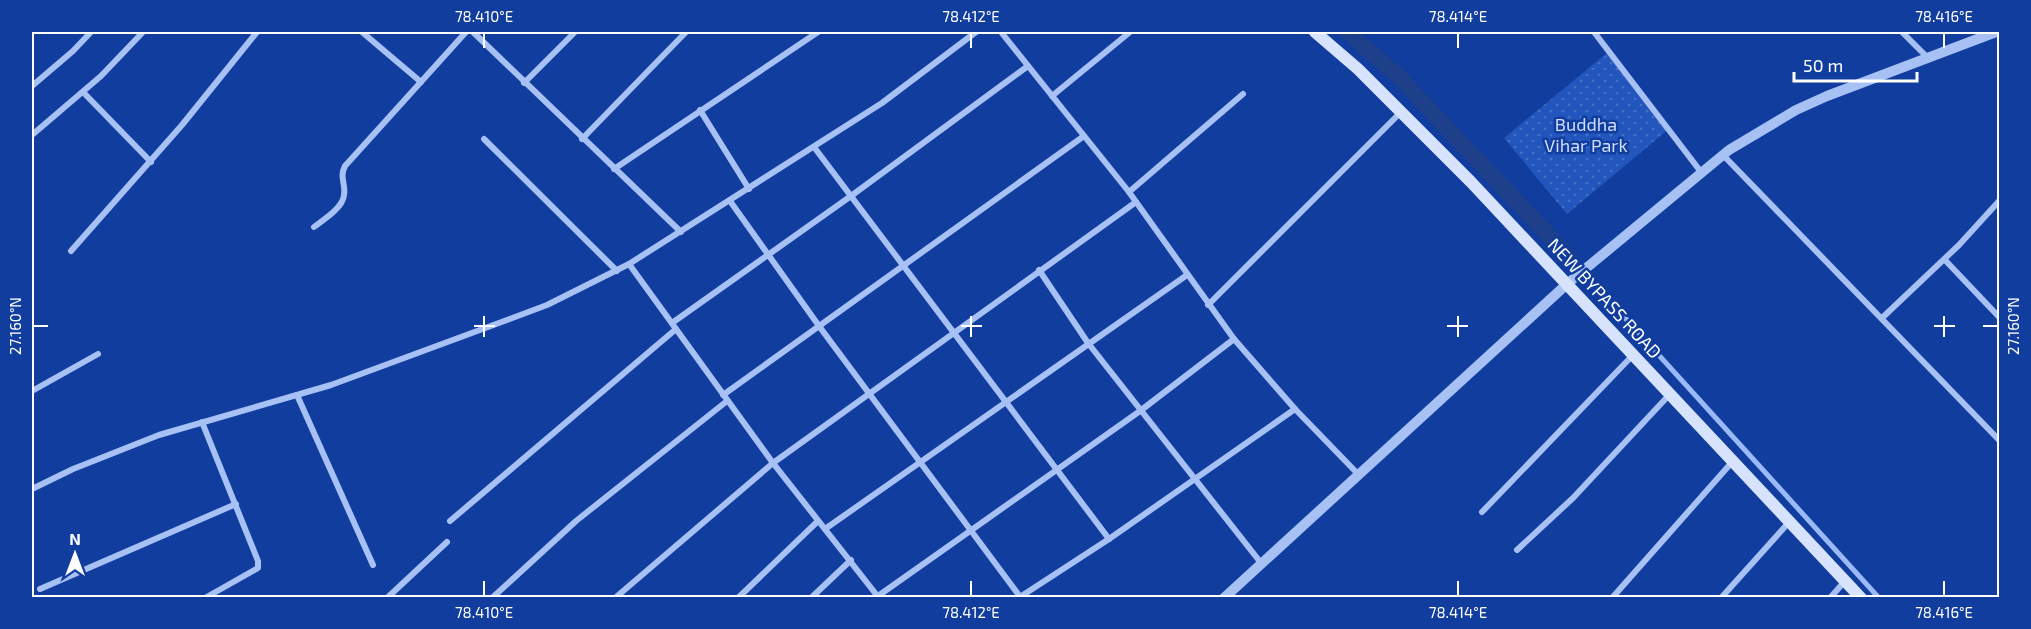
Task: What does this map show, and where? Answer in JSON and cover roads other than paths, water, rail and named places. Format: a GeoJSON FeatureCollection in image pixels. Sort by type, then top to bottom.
{"type":"FeatureCollection","features":[{"type":"Feature","properties":{"kind":"main road","name":"NEW BYPASS ROAD"},"geometry":{"type":"LineString","coordinates":[[1315,32],[1401,112],[1471,182],[1861,597]]}},
{"type":"Feature","properties":{"kind":"street"},"geometry":{"type":"LineString","coordinates":[[32,86],[91,32]]}},
{"type":"Feature","properties":{"kind":"street"},"geometry":{"type":"LineString","coordinates":[[32,135],[83,92],[143,32]]}},
{"type":"Feature","properties":{"kind":"street"},"geometry":{"type":"LineString","coordinates":[[71,250],[151,162],[256,32]]}},
{"type":"Feature","properties":{"kind":"street"},"geometry":{"type":"LineString","coordinates":[[363,32],[422,82]]}},
{"type":"Feature","properties":{"kind":"street"},"geometry":{"type":"LineString","coordinates":[[314,227],[341,204],[344,198],[341,178],[345,166],[466,32]]}},
{"type":"Feature","properties":{"kind":"street"},"geometry":{"type":"LineString","coordinates":[[473,32],[681,232]]}},
{"type":"Feature","properties":{"kind":"street"},"geometry":{"type":"LineString","coordinates":[[524,83],[575,32]]}},
{"type":"Feature","properties":{"kind":"street"},"geometry":{"type":"LineString","coordinates":[[582,139],[686,32]]}},
{"type":"Feature","properties":{"kind":"street"},"geometry":{"type":"LineString","coordinates":[[614,169],[818,32]]}},
{"type":"Feature","properties":{"kind":"street"},"geometry":{"type":"LineString","coordinates":[[32,489],[117,451],[202,422],[297,395],[547,305],[630,264],[749,189],[882,103],[976,32]]}},
{"type":"Feature","properties":{"kind":"street"},"geometry":{"type":"LineString","coordinates":[[1000,32],[1129,192],[1186,275],[1234,339],[1295,409],[1358,474]]}},
{"type":"Feature","properties":{"kind":"street"},"geometry":{"type":"LineString","coordinates":[[1052,96],[1130,32]]}},
{"type":"Feature","properties":{"kind":"street"},"geometry":{"type":"LineString","coordinates":[[1902,32],[1929,58]]}},
{"type":"Feature","properties":{"kind":"street"},"geometry":{"type":"LineString","coordinates":[[1224,597],[1567,284],[1723,154],[1796,110],[1996,32]]}},
{"type":"Feature","properties":{"kind":"street"},"geometry":{"type":"LineString","coordinates":[[1598,33],[1701,172]]}},
{"type":"Feature","properties":{"kind":"street"},"geometry":{"type":"LineString","coordinates":[[672,323],[851,196],[1028,66]]}},
{"type":"Feature","properties":{"kind":"street"},"geometry":{"type":"LineString","coordinates":[[83,92],[151,162]]}},
{"type":"Feature","properties":{"kind":"street"},"geometry":{"type":"LineString","coordinates":[[1129,192],[1244,94]]}},
{"type":"Feature","properties":{"kind":"street"},"geometry":{"type":"LineString","coordinates":[[700,110],[749,189]]}},
{"type":"Feature","properties":{"kind":"street"},"geometry":{"type":"LineString","coordinates":[[1208,305],[1401,112]]}},
{"type":"Feature","properties":{"kind":"street"},"geometry":{"type":"LineString","coordinates":[[492,597],[576,521],[725,398],[819,326],[1084,136]]}},
{"type":"Feature","properties":{"kind":"street"},"geometry":{"type":"LineString","coordinates":[[483,139],[617,271]]}},
{"type":"Feature","properties":{"kind":"street"},"geometry":{"type":"LineString","coordinates":[[814,147],[954,334],[1008,401],[1109,539]]}},
{"type":"Feature","properties":{"kind":"street"},"geometry":{"type":"LineString","coordinates":[[1723,154],[2000,441]]}},
{"type":"Feature","properties":{"kind":"street"},"geometry":{"type":"LineString","coordinates":[[1882,318],[1945,260],[2000,200]]}},
{"type":"Feature","properties":{"kind":"street"},"geometry":{"type":"LineString","coordinates":[[730,201],[819,326],[1021,597],[1109,539],[1295,409]]}},
{"type":"Feature","properties":{"kind":"street"},"geometry":{"type":"LineString","coordinates":[[615,597],[773,463],[1136,202]]}},
{"type":"Feature","properties":{"kind":"street"},"geometry":{"type":"LineString","coordinates":[[1945,260],[1999,318]]}},
{"type":"Feature","properties":{"kind":"street"},"geometry":{"type":"LineString","coordinates":[[630,264],[773,463],[879,597],[1140,411],[1234,339]]}},
{"type":"Feature","properties":{"kind":"street"},"geometry":{"type":"LineString","coordinates":[[1039,270],[1088,343],[1261,563]]}},
{"type":"Feature","properties":{"kind":"street"},"geometry":{"type":"LineString","coordinates":[[825,529],[921,464],[1186,275]]}},
{"type":"Feature","properties":{"kind":"street"},"geometry":{"type":"LineString","coordinates":[[450,521],[676,329]]}},
{"type":"Feature","properties":{"kind":"street"},"geometry":{"type":"LineString","coordinates":[[32,391],[98,354]]}},
{"type":"Feature","properties":{"kind":"street"},"geometry":{"type":"LineString","coordinates":[[1482,512],[1634,355]]}},
{"type":"Feature","properties":{"kind":"street"},"geometry":{"type":"LineString","coordinates":[[1517,550],[1573,498],[1670,393]]}},
{"type":"Feature","properties":{"kind":"street"},"geometry":{"type":"LineString","coordinates":[[297,395],[373,566]]}},
{"type":"Feature","properties":{"kind":"street"},"geometry":{"type":"LineString","coordinates":[[202,422],[258,561],[258,568],[205,597]]}},
{"type":"Feature","properties":{"kind":"street"},"geometry":{"type":"LineString","coordinates":[[1612,597],[1734,461]]}},
{"type":"Feature","properties":{"kind":"street"},"geometry":{"type":"LineString","coordinates":[[40,589],[236,504]]}},
{"type":"Feature","properties":{"kind":"street"},"geometry":{"type":"LineString","coordinates":[[1721,597],[1790,520]]}},
{"type":"Feature","properties":{"kind":"street"},"geometry":{"type":"LineString","coordinates":[[738,597],[818,521]]}},
{"type":"Feature","properties":{"kind":"street"},"geometry":{"type":"LineString","coordinates":[[387,597],[447,542]]}},
{"type":"Feature","properties":{"kind":"street"},"geometry":{"type":"LineString","coordinates":[[811,597],[851,560]]}},
{"type":"Feature","properties":{"kind":"street"},"geometry":{"type":"LineString","coordinates":[[1830,597],[1845,581]]}},
{"type":"Feature","properties":{"kind":"waterway"},"geometry":{"type":"LineString","coordinates":[[1348,32],[1398,76],[1569,257]]}},
{"type":"Feature","properties":{"kind":"waterway"},"geometry":{"type":"LineString","coordinates":[[1588,277],[1879,598]]}},
{"type":"Feature","properties":{"kind":"park label","name":"Buddha Vihar Park"},"geometry":{"type":"Point","coordinates":[1586,134]}}]}
